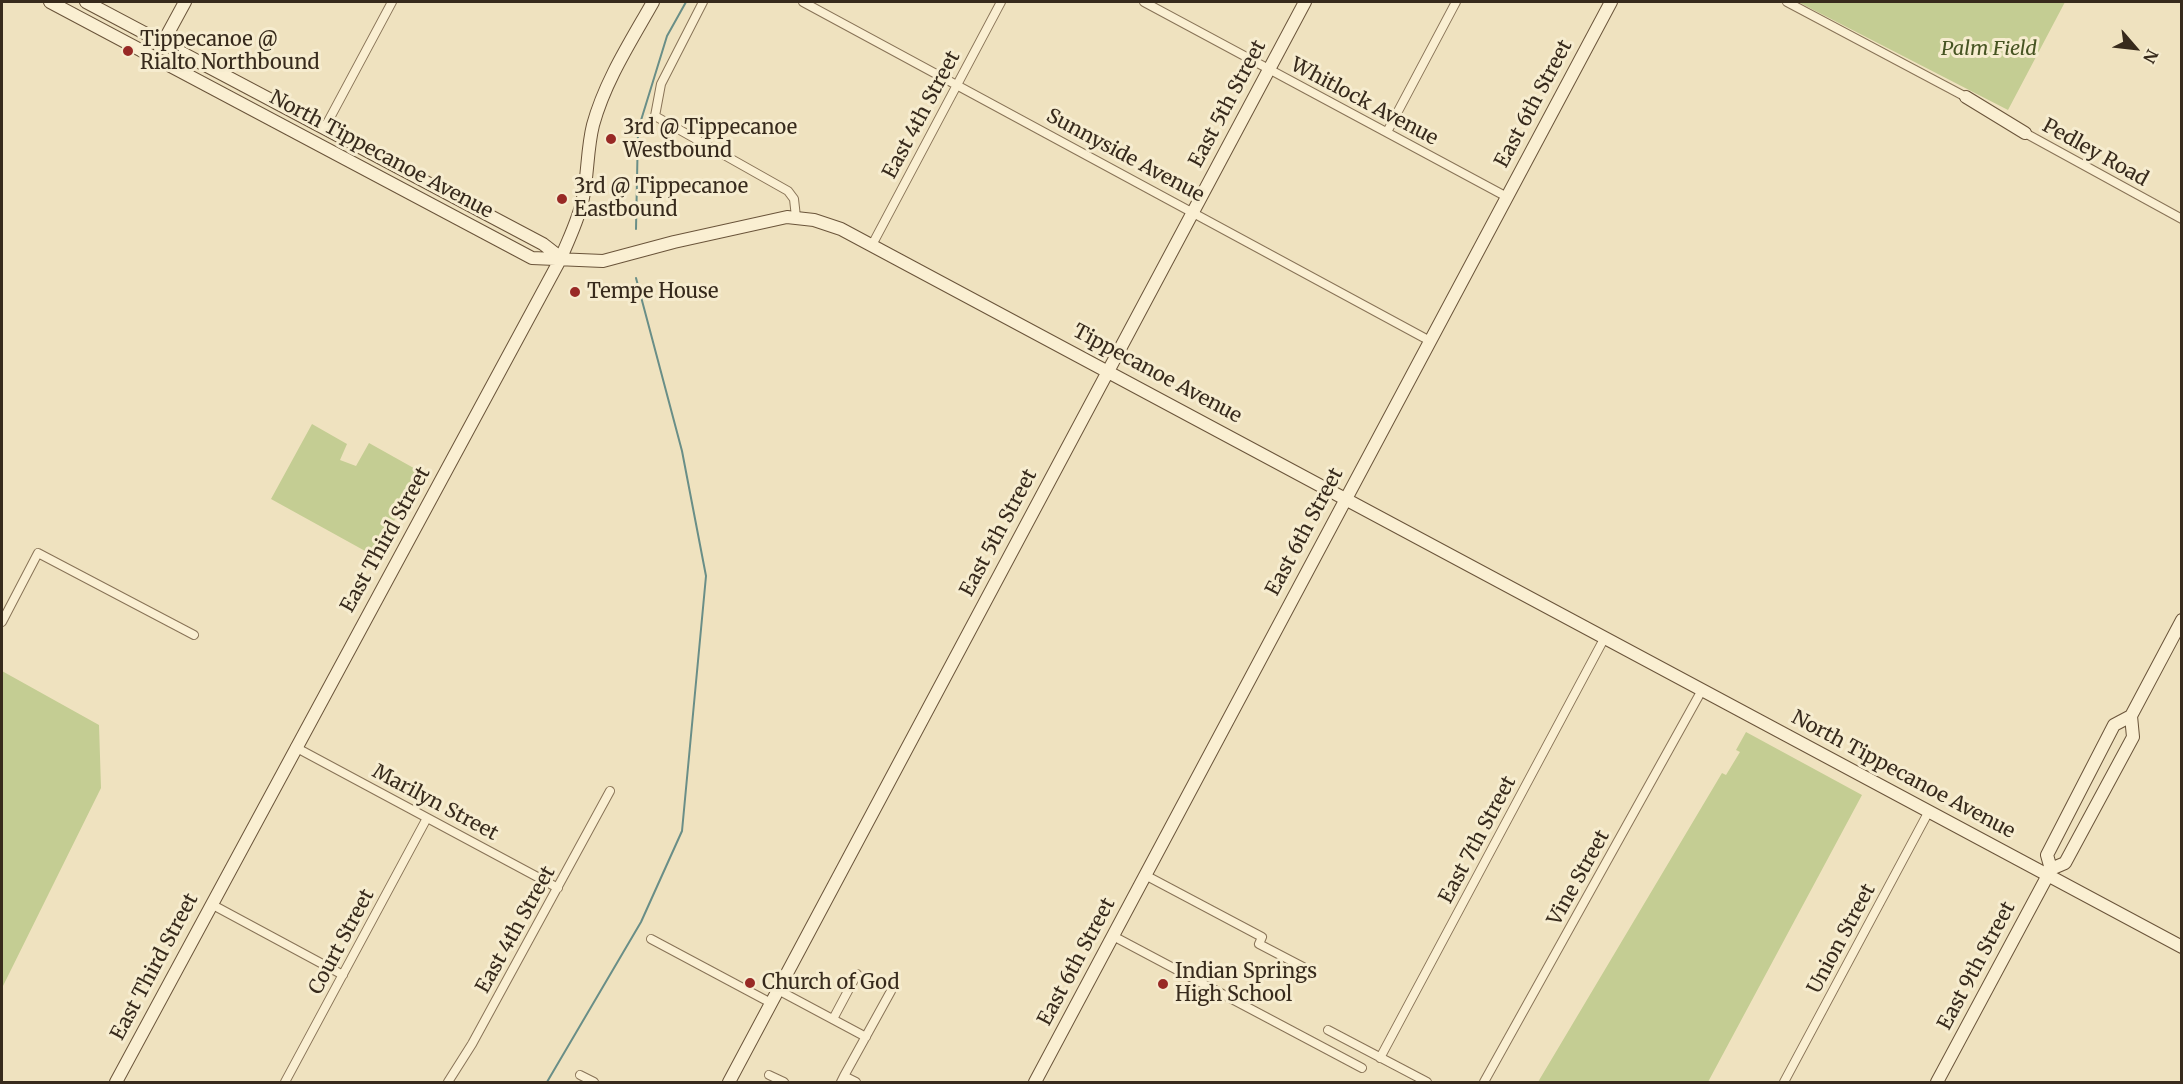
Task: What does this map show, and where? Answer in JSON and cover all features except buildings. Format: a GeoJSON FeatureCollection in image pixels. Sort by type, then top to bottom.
{"type":"FeatureCollection","features":[{"type":"Feature","properties":{"kind":"street","name":"North Tippecanoe Avenue"},"geometry":{"type":"LineString","coordinates":[[50,2],[532,258],[603,261],[674,242]]}},
{"type":"Feature","properties":{"kind":"street","name":"North Tippecanoe Avenue"},"geometry":{"type":"LineString","coordinates":[[86,2],[543,244],[561,258]]}},
{"type":"Feature","properties":{"kind":"street"},"geometry":{"type":"LineString","coordinates":[[155,57],[185,2]]}},
{"type":"Feature","properties":{"kind":"street"},"geometry":{"type":"LineString","coordinates":[[317,143],[392,2]]}},
{"type":"Feature","properties":{"kind":"street","name":"East Third Street"},"geometry":{"type":"LineString","coordinates":[[116,1083],[561,258],[581,206],[589,145],[600,104],[652,2]]}},
{"type":"Feature","properties":{"kind":"street"},"geometry":{"type":"LineString","coordinates":[[703,2],[661,84],[655,116],[788,191],[794,199],[796,217]]}},
{"type":"Feature","properties":{"kind":"street","name":"Sunnyside Avenue"},"geometry":{"type":"LineString","coordinates":[[803,2],[1430,341]]}},
{"type":"Feature","properties":{"kind":"street","name":"East 4th Street"},"geometry":{"type":"LineString","coordinates":[[872,245],[1001,2]]}},
{"type":"Feature","properties":{"kind":"street","name":"Whitlock Avenue"},"geometry":{"type":"LineString","coordinates":[[1147,2],[1268,70],[1507,196]]}},
{"type":"Feature","properties":{"kind":"street","name":"East 5th Street"},"geometry":{"type":"LineString","coordinates":[[729,1083],[1305,2]]}},
{"type":"Feature","properties":{"kind":"street"},"geometry":{"type":"LineString","coordinates":[[1387,132],[1456,2]]}},
{"type":"Feature","properties":{"kind":"street","name":"East 6th Street"},"geometry":{"type":"LineString","coordinates":[[1035,1083],[1611,2]]}},
{"type":"Feature","properties":{"kind":"street"},"geometry":{"type":"LineString","coordinates":[[1787,2],[1966,97],[2025,133]]}},
{"type":"Feature","properties":{"kind":"street","name":"Pedley Road"},"geometry":{"type":"LineString","coordinates":[[2025,133],[2181,219]]}},
{"type":"Feature","properties":{"kind":"street","name":"Tippecanoe Avenue"},"geometry":{"type":"LineString","coordinates":[[674,242],[773,219],[796,217],[829,224],[1108,370],[1605,637]]}},
{"type":"Feature","properties":{"kind":"street"},"geometry":{"type":"LineString","coordinates":[[2,622],[38,553],[194,635]]}},
{"type":"Feature","properties":{"kind":"street","name":"East 9th Street"},"geometry":{"type":"LineString","coordinates":[[1937,1083],[2049,872],[2065,863],[2133,737],[2131,716],[2181,620]]}},
{"type":"Feature","properties":{"kind":"street","name":"North Tippecanoe Avenue"},"geometry":{"type":"LineString","coordinates":[[1605,637],[1929,811],[2049,872],[2181,947]]}},
{"type":"Feature","properties":{"kind":"street","name":"East 7th Street"},"geometry":{"type":"LineString","coordinates":[[1380,1058],[1605,637]]}},
{"type":"Feature","properties":{"kind":"street","name":"Vine Street"},"geometry":{"type":"LineString","coordinates":[[1484,1083],[1702,690]]}},
{"type":"Feature","properties":{"kind":"street","name":"East 9th Street"},"geometry":{"type":"LineString","coordinates":[[2049,872],[2047,855],[2114,725],[2131,716]]}},
{"type":"Feature","properties":{"kind":"street","name":"Marilyn Street"},"geometry":{"type":"LineString","coordinates":[[296,747],[558,888]]}},
{"type":"Feature","properties":{"kind":"street","name":"East 4th Street"},"geometry":{"type":"LineString","coordinates":[[448,1083],[472,1044],[610,791]]}},
{"type":"Feature","properties":{"kind":"street","name":"Union Street"},"geometry":{"type":"LineString","coordinates":[[1784,1083],[1929,811]]}},
{"type":"Feature","properties":{"kind":"street","name":"Court Street"},"geometry":{"type":"LineString","coordinates":[[285,1083],[427,818]]}},
{"type":"Feature","properties":{"kind":"street"},"geometry":{"type":"LineString","coordinates":[[1145,875],[1262,937],[1259,944],[1305,968]]}},
{"type":"Feature","properties":{"kind":"street"},"geometry":{"type":"LineString","coordinates":[[211,904],[343,975]]}},
{"type":"Feature","properties":{"kind":"street"},"geometry":{"type":"LineString","coordinates":[[1113,936],[1362,1068]]}},
{"type":"Feature","properties":{"kind":"street"},"geometry":{"type":"LineString","coordinates":[[651,939],[771,1003]]}},
{"type":"Feature","properties":{"kind":"street"},"geometry":{"type":"LineString","coordinates":[[833,1019],[857,974]]}},
{"type":"Feature","properties":{"kind":"street"},"geometry":{"type":"LineString","coordinates":[[778,990],[866,1037]]}},
{"type":"Feature","properties":{"kind":"street"},"geometry":{"type":"LineString","coordinates":[[856,1083],[842,1079],[891,991]]}},
{"type":"Feature","properties":{"kind":"street"},"geometry":{"type":"LineString","coordinates":[[1328,1030],[1427,1083]]}},
{"type":"Feature","properties":{"kind":"street"},"geometry":{"type":"LineString","coordinates":[[580,1075],[594,1083]]}},
{"type":"Feature","properties":{"kind":"street"},"geometry":{"type":"LineString","coordinates":[[769,1075],[784,1083]]}},
{"type":"Feature","properties":{"kind":"green space","name":"Palm Field"},"geometry":{"type":"Polygon","coordinates":[[[1798,2],[2065,2],[2008,110],[1798,2]]]}},
{"type":"Feature","properties":{"kind":"green space"},"geometry":{"type":"Polygon","coordinates":[[[312,424],[347,444],[340,460],[356,466],[369,443],[419,471],[376,557],[271,499],[312,424]]]}},
{"type":"Feature","properties":{"kind":"green space"},"geometry":{"type":"Polygon","coordinates":[[[2,671],[99,725],[101,788],[2,988],[2,671]]]}},
{"type":"Feature","properties":{"kind":"green space"},"geometry":{"type":"Polygon","coordinates":[[[1746,732],[1862,795],[1708,1082],[1538,1082],[1722,773],[1726,775],[1740,752],[1736,750],[1746,732]]]}},
{"type":"Feature","properties":{"kind":"waterway"},"geometry":{"type":"LineString","coordinates":[[636,229],[638,130],[667,36],[686,2]]}},
{"type":"Feature","properties":{"kind":"waterway"},"geometry":{"type":"LineString","coordinates":[[547,1082],[641,922],[682,831],[706,576],[682,451],[636,278]]}},
{"type":"Feature","properties":{"kind":"place","name":"Tippecanoe @ Rialto Northbound"},"geometry":{"type":"Point","coordinates":[128,51]}},
{"type":"Feature","properties":{"kind":"place","name":"3rd @ Tippecanoe Westbound"},"geometry":{"type":"Point","coordinates":[611,139]}},
{"type":"Feature","properties":{"kind":"place","name":"3rd @ Tippecanoe Eastbound"},"geometry":{"type":"Point","coordinates":[562,199]}},
{"type":"Feature","properties":{"kind":"place","name":"Tempe House"},"geometry":{"type":"Point","coordinates":[575,292]}},
{"type":"Feature","properties":{"kind":"place","name":"Church of God"},"geometry":{"type":"Point","coordinates":[750,983]}},
{"type":"Feature","properties":{"kind":"place","name":"Indian Springs High School"},"geometry":{"type":"Point","coordinates":[1163,984]}}]}
